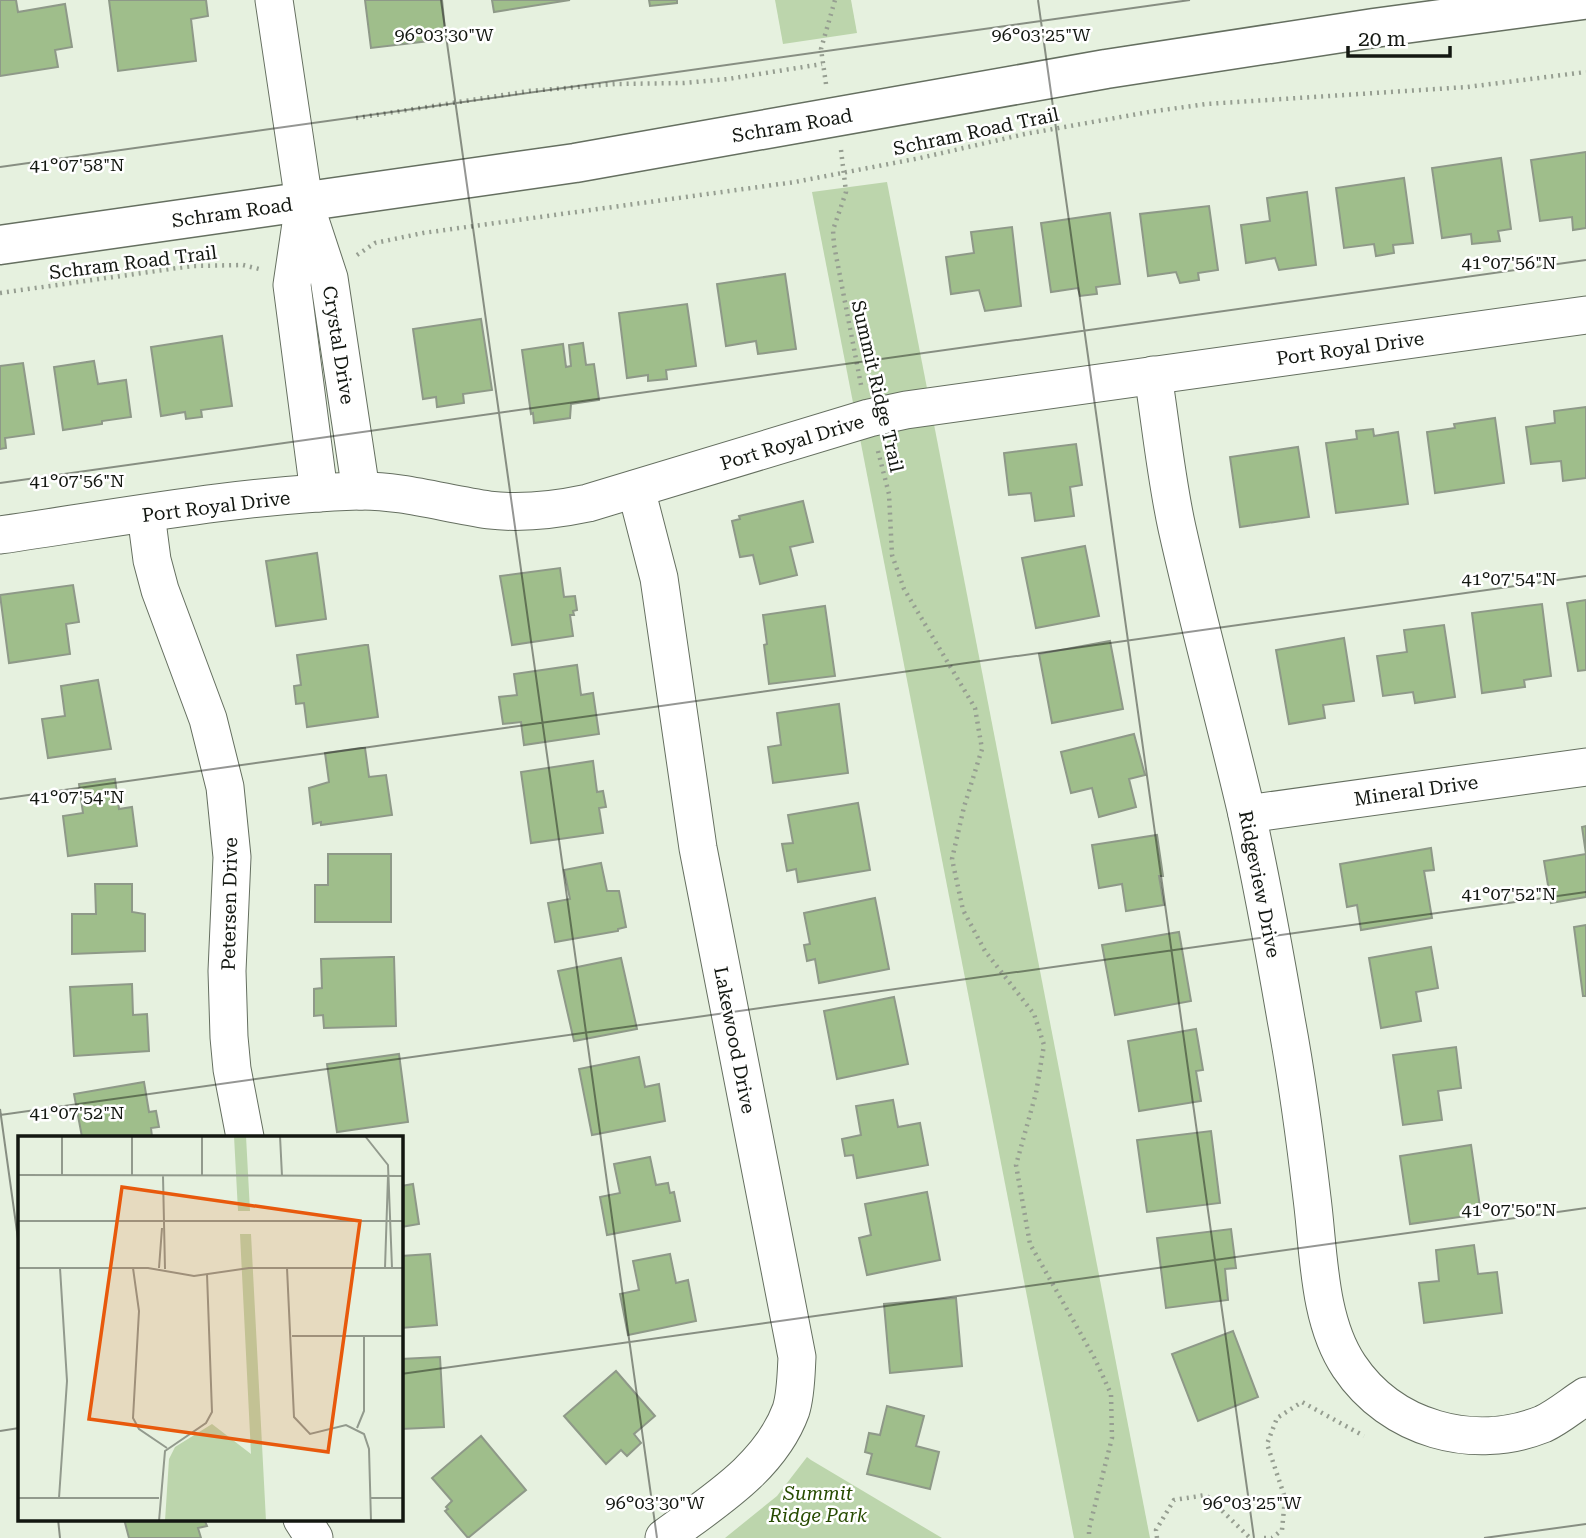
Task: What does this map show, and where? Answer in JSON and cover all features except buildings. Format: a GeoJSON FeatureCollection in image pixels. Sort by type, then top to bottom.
{"type":"FeatureCollection","features":[{"type":"Feature","properties":{"kind":"main road","name":"Schram Road"},"geometry":{"type":"LineString","coordinates":[[0,245],[575,163],[1106,69],[1374,28],[1583,0]]}},
{"type":"Feature","properties":{"kind":"street","name":"Crystal Drive"},"geometry":{"type":"LineString","coordinates":[[274,0],[304,202],[329,278],[361,491]]}},
{"type":"Feature","properties":{"kind":"street","name":"Crystal Drive"},"geometry":{"type":"LineString","coordinates":[[304,202],[292,285],[319,494]]}},
{"type":"Feature","properties":{"kind":"street","name":"Port Royal Drive"},"geometry":{"type":"LineString","coordinates":[[0,535],[246,500],[361,491],[490,510],[523,512],[565,508],[869,418],[906,410],[1586,315]]}},
{"type":"Feature","properties":{"kind":"street","name":"Ridgeview Drive"},"geometry":{"type":"LineString","coordinates":[[1153,375],[1176,525],[1247,814],[1299,1100],[1326,1309],[1334,1341],[1367,1388],[1395,1412],[1424,1426],[1454,1435],[1487,1436],[1518,1432],[1546,1422],[1586,1395]]}},
{"type":"Feature","properties":{"kind":"street","name":"Lakewood Drive"},"geometry":{"type":"LineString","coordinates":[[636,489],[659,578],[698,848],[797,1357],[791,1409],[780,1433],[764,1456],[732,1488],[664,1538]]}},
{"type":"Feature","properties":{"kind":"street","name":"Petersen Drive"},"geometry":{"type":"LineString","coordinates":[[146,514],[152,560],[160,590],[208,719],[225,787],[232,857],[227,971],[229,1037],[245,1136]]}},
{"type":"Feature","properties":{"kind":"street","name":"Mineral Drive"},"geometry":{"type":"LineString","coordinates":[[1247,814],[1586,767]]}},
{"type":"Feature","properties":{"kind":"street"},"geometry":{"type":"LineString","coordinates":[[303,1520],[314,1538]]}},
{"type":"Feature","properties":{"kind":"path"},"geometry":{"type":"LineString","coordinates":[[356,118],[529,91],[615,84],[684,83],[822,64],[821,49],[835,0]]}},
{"type":"Feature","properties":{"kind":"path","name":"Schram Road Trail"},"geometry":{"type":"LineString","coordinates":[[375,243],[422,233],[794,182],[1026,134],[1206,104],[1467,86],[1586,72]]}},
{"type":"Feature","properties":{"kind":"path","name":"Summit Ridge Trail"},"geometry":{"type":"LineString","coordinates":[[845,172],[846,192],[833,230],[834,246],[869,418],[889,494],[892,555],[905,589],[975,708],[982,749],[964,807],[952,859],[962,910],[985,951],[1034,1014],[1044,1045],[1036,1093],[1016,1166],[1030,1244],[1095,1359],[1111,1394],[1112,1438],[1093,1508],[1089,1538]]}},
{"type":"Feature","properties":{"kind":"path","name":"Schram Road Trail"},"geometry":{"type":"LineString","coordinates":[[0,293],[192,266],[243,265],[269,271]]}},
{"type":"Feature","properties":{"kind":"path"},"geometry":{"type":"LineString","coordinates":[[1264,1538],[1272,1538],[1282,1530],[1285,1498],[1267,1444],[1277,1418],[1302,1402],[1367,1437]]}},
{"type":"Feature","properties":{"kind":"path"},"geometry":{"type":"LineString","coordinates":[[1157,1538],[1156,1530],[1174,1500],[1206,1495],[1250,1538]]}},
{"type":"Feature","properties":{"kind":"green space"},"geometry":{"type":"Polygon","coordinates":[[[775,0],[851,0],[857,33],[783,44],[775,0]]]}},
{"type":"Feature","properties":{"kind":"green space"},"geometry":{"type":"Polygon","coordinates":[[[887,182],[1150,1538],[1074,1538],[812,192],[887,182]]]}},
{"type":"Feature","properties":{"kind":"green space","name":"Summit Ridge Park"},"geometry":{"type":"Polygon","coordinates":[[[807,1457],[942,1538],[725,1538],[777,1496],[807,1457]]]}}]}
